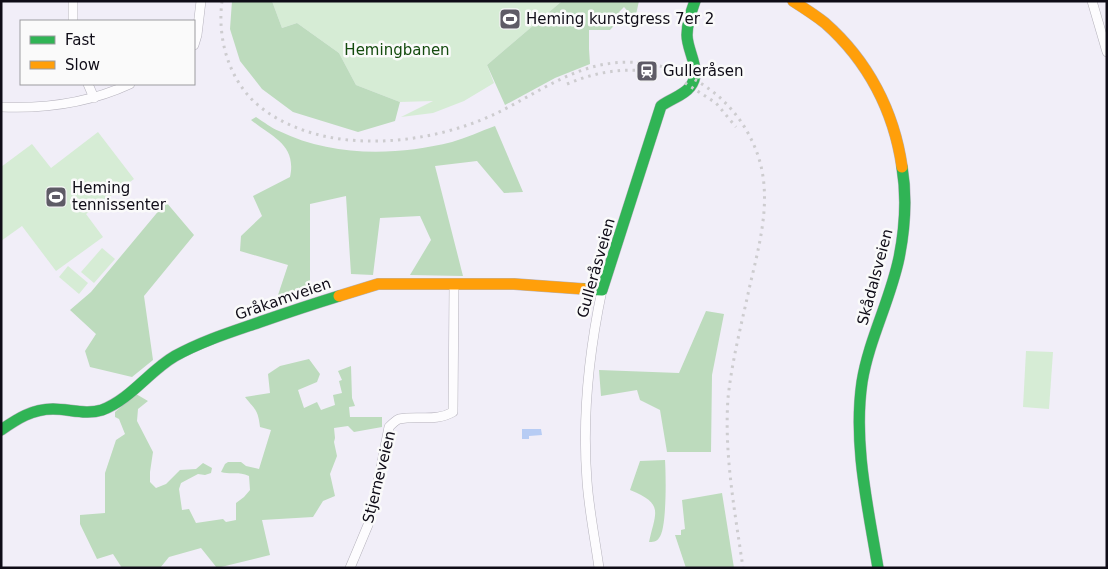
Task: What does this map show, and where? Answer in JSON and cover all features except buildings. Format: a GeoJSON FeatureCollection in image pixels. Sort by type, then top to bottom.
{"type":"FeatureCollection","features":[{"type":"Feature","properties":{"kind":"street"},"geometry":{"type":"LineString","coordinates":[[73,1],[73,20]]}},
{"type":"Feature","properties":{"kind":"street"},"geometry":{"type":"LineString","coordinates":[[195,42],[200,1]]}},
{"type":"Feature","properties":{"kind":"street","name":"Gulleråsveien"},"geometry":{"type":"LineString","coordinates":[[599,568],[587,482],[585,442],[591,351],[602,290],[624,228],[661,106],[688,89],[696,73],[686,36],[695,1]]}},
{"type":"Feature","properties":{"kind":"street","name":"Skådalsveien"},"geometry":{"type":"LineString","coordinates":[[793,1],[809,10],[835,31],[877,85],[893,123],[904,167],[906,220],[900,253],[867,361],[860,403],[859,430],[862,467],[878,568]]}},
{"type":"Feature","properties":{"kind":"street"},"geometry":{"type":"LineString","coordinates":[[1092,1],[1107,52]]}},
{"type":"Feature","properties":{"kind":"street"},"geometry":{"type":"LineString","coordinates":[[88,85],[94,98]]}},
{"type":"Feature","properties":{"kind":"street"},"geometry":{"type":"LineString","coordinates":[[1,107],[40,108],[62,106],[94,98],[127,85]]}},
{"type":"Feature","properties":{"kind":"street","name":"Gråkamveien"},"geometry":{"type":"LineString","coordinates":[[1,430],[24,415],[38,410],[52,409],[85,412],[101,410],[121,400],[156,369],[187,350],[239,329],[378,284],[514,284],[602,290]]}},
{"type":"Feature","properties":{"kind":"street","name":"Stjerneveien"},"geometry":{"type":"LineString","coordinates":[[350,568],[368,525],[390,427],[398,419],[435,418],[446,416],[453,412],[454,285]]}},
{"type":"Feature","properties":{"kind":"green space"},"geometry":{"type":"Polygon","coordinates":[[[232,1],[272,1],[282,28],[297,23],[339,53],[356,85],[400,102],[395,121],[358,132],[293,112],[262,89],[240,61],[230,29],[232,1]]]}},
{"type":"Feature","properties":{"kind":"green space","name":"Hemingbanen"},"geometry":{"type":"Polygon","coordinates":[[[272,1],[562,1],[487,65],[494,83],[464,101],[433,113],[401,117],[433,101],[400,102],[356,85],[339,53],[297,23],[282,28],[272,1]]]}},
{"type":"Feature","properties":{"kind":"green space"},"geometry":{"type":"Polygon","coordinates":[[[562,1],[639,1],[635,19],[624,7],[619,12],[623,16],[610,30],[589,30],[590,64],[555,78],[505,105],[487,65],[562,1]]]}},
{"type":"Feature","properties":{"kind":"green space"},"geometry":{"type":"Polygon","coordinates":[[[256,117],[273,128],[299,140],[342,150],[364,152],[387,152],[431,147],[452,142],[495,126],[523,192],[504,193],[477,161],[435,166],[463,276],[410,275],[431,240],[420,216],[380,218],[373,275],[351,274],[346,196],[310,204],[310,292],[277,298],[288,265],[240,251],[241,236],[262,216],[253,196],[290,177],[290,157],[286,149],[274,137],[251,120],[256,117]]]}},
{"type":"Feature","properties":{"kind":"green space","name":"Heming tennissenter"},"geometry":{"type":"Polygon","coordinates":[[[98,132],[134,179],[86,214],[103,237],[56,271],[22,226],[1,241],[1,167],[32,144],[51,168],[98,132]]]}},
{"type":"Feature","properties":{"kind":"green space"},"geometry":{"type":"Polygon","coordinates":[[[166,202],[194,235],[144,296],[153,360],[132,377],[90,367],[85,351],[96,334],[70,310],[91,292],[166,202]]]}},
{"type":"Feature","properties":{"kind":"green space"},"geometry":{"type":"Polygon","coordinates":[[[102,248],[115,259],[94,283],[81,272],[102,248]]]}},
{"type":"Feature","properties":{"kind":"green space"},"geometry":{"type":"Polygon","coordinates":[[[68,266],[88,283],[79,294],[59,277],[68,266]]]}},
{"type":"Feature","properties":{"kind":"green space"},"geometry":{"type":"Polygon","coordinates":[[[706,311],[724,314],[712,375],[711,452],[667,452],[660,410],[640,400],[637,390],[601,396],[599,370],[679,373],[706,311]]]}},
{"type":"Feature","properties":{"kind":"green space"},"geometry":{"type":"Polygon","coordinates":[[[1026,351],[1053,352],[1049,409],[1023,407],[1026,351]]]}},
{"type":"Feature","properties":{"kind":"green space"},"geometry":{"type":"Polygon","coordinates":[[[309,359],[320,374],[317,382],[298,390],[304,408],[317,402],[321,410],[335,405],[333,395],[342,393],[339,381],[342,380],[338,371],[351,366],[352,398],[355,406],[349,407],[350,417],[382,417],[382,427],[354,432],[348,426],[334,428],[337,456],[330,474],[335,496],[323,501],[313,517],[262,520],[270,555],[217,568],[201,548],[169,557],[160,568],[122,568],[113,554],[97,559],[80,524],[80,515],[105,513],[105,473],[116,440],[125,434],[119,419],[115,417],[115,412],[136,394],[148,401],[138,409],[137,421],[153,452],[150,482],[156,488],[166,484],[180,470],[196,469],[203,463],[212,468],[211,473],[205,475],[198,474],[181,483],[179,489],[182,510],[189,509],[196,523],[223,519],[226,522],[236,520],[236,503],[250,490],[249,476],[221,472],[228,462],[241,462],[246,466],[259,469],[271,430],[260,427],[254,407],[245,397],[270,393],[268,374],[280,366],[309,359]]]}},
{"type":"Feature","properties":{"kind":"green space"},"geometry":{"type":"Polygon","coordinates":[[[665,460],[666,477],[662,533],[654,542],[649,542],[655,516],[653,504],[630,490],[640,461],[665,460]]]}},
{"type":"Feature","properties":{"kind":"green space"},"geometry":{"type":"Polygon","coordinates":[[[722,493],[734,568],[686,568],[675,535],[681,535],[681,530],[685,529],[682,500],[722,493]]]}},
{"type":"Feature","properties":{"kind":"water"},"geometry":{"type":"Polygon","coordinates":[[[522,429],[541,429],[542,435],[529,436],[529,439],[522,439],[522,429]]]}},
{"type":"Feature","properties":{"kind":"railway"},"geometry":{"type":"LineString","coordinates":[[222,1],[221,30],[227,58],[240,84],[259,106],[284,122],[313,133],[343,139],[375,141],[407,139],[438,133],[468,125],[495,114],[577,72],[612,63],[636,62],[659,66],[681,73],[702,84],[720,98],[736,115],[749,135],[757,153],[764,191],[764,209],[759,247],[735,355],[728,398],[729,462],[743,568]]}},
{"type":"Feature","properties":{"kind":"railway"},"geometry":{"type":"LineString","coordinates":[[567,84],[606,72],[626,70],[647,71]]}},
{"type":"Feature","properties":{"kind":"railway"},"geometry":{"type":"LineString","coordinates":[[685,83],[716,103],[736,127]]}},
{"type":"Feature","properties":{"kind":"traffic: fast"},"geometry":{"type":"LineString","coordinates":[[584,289],[602,290],[661,106],[684,93],[694,81],[695,68],[687,35],[688,22],[695,1]]}},
{"type":"Feature","properties":{"kind":"traffic: fast"},"geometry":{"type":"LineString","coordinates":[[878,568],[860,452],[860,405],[865,366],[895,274],[901,247],[905,201],[902,167]]}},
{"type":"Feature","properties":{"kind":"traffic: fast"},"geometry":{"type":"LineString","coordinates":[[1,430],[19,419],[45,409],[84,412],[102,410],[122,399],[166,362],[185,351],[227,333],[339,296]]}},
{"type":"Feature","properties":{"kind":"traffic: slow"},"geometry":{"type":"LineString","coordinates":[[793,1],[825,23],[866,70],[877,88],[893,126],[902,167]]}},
{"type":"Feature","properties":{"kind":"traffic: slow"},"geometry":{"type":"LineString","coordinates":[[339,296],[378,284],[514,284],[584,289]]}},
{"type":"Feature","properties":{"kind":"place","name":"Heming kunstgress 7er 2"},"geometry":{"type":"Point","coordinates":[510,19]}},
{"type":"Feature","properties":{"kind":"place","name":"Gulleråsen"},"geometry":{"type":"Point","coordinates":[647,71]}},
{"type":"Feature","properties":{"kind":"place","name":"Heming tennissenter"},"geometry":{"type":"Point","coordinates":[56,197]}}]}
